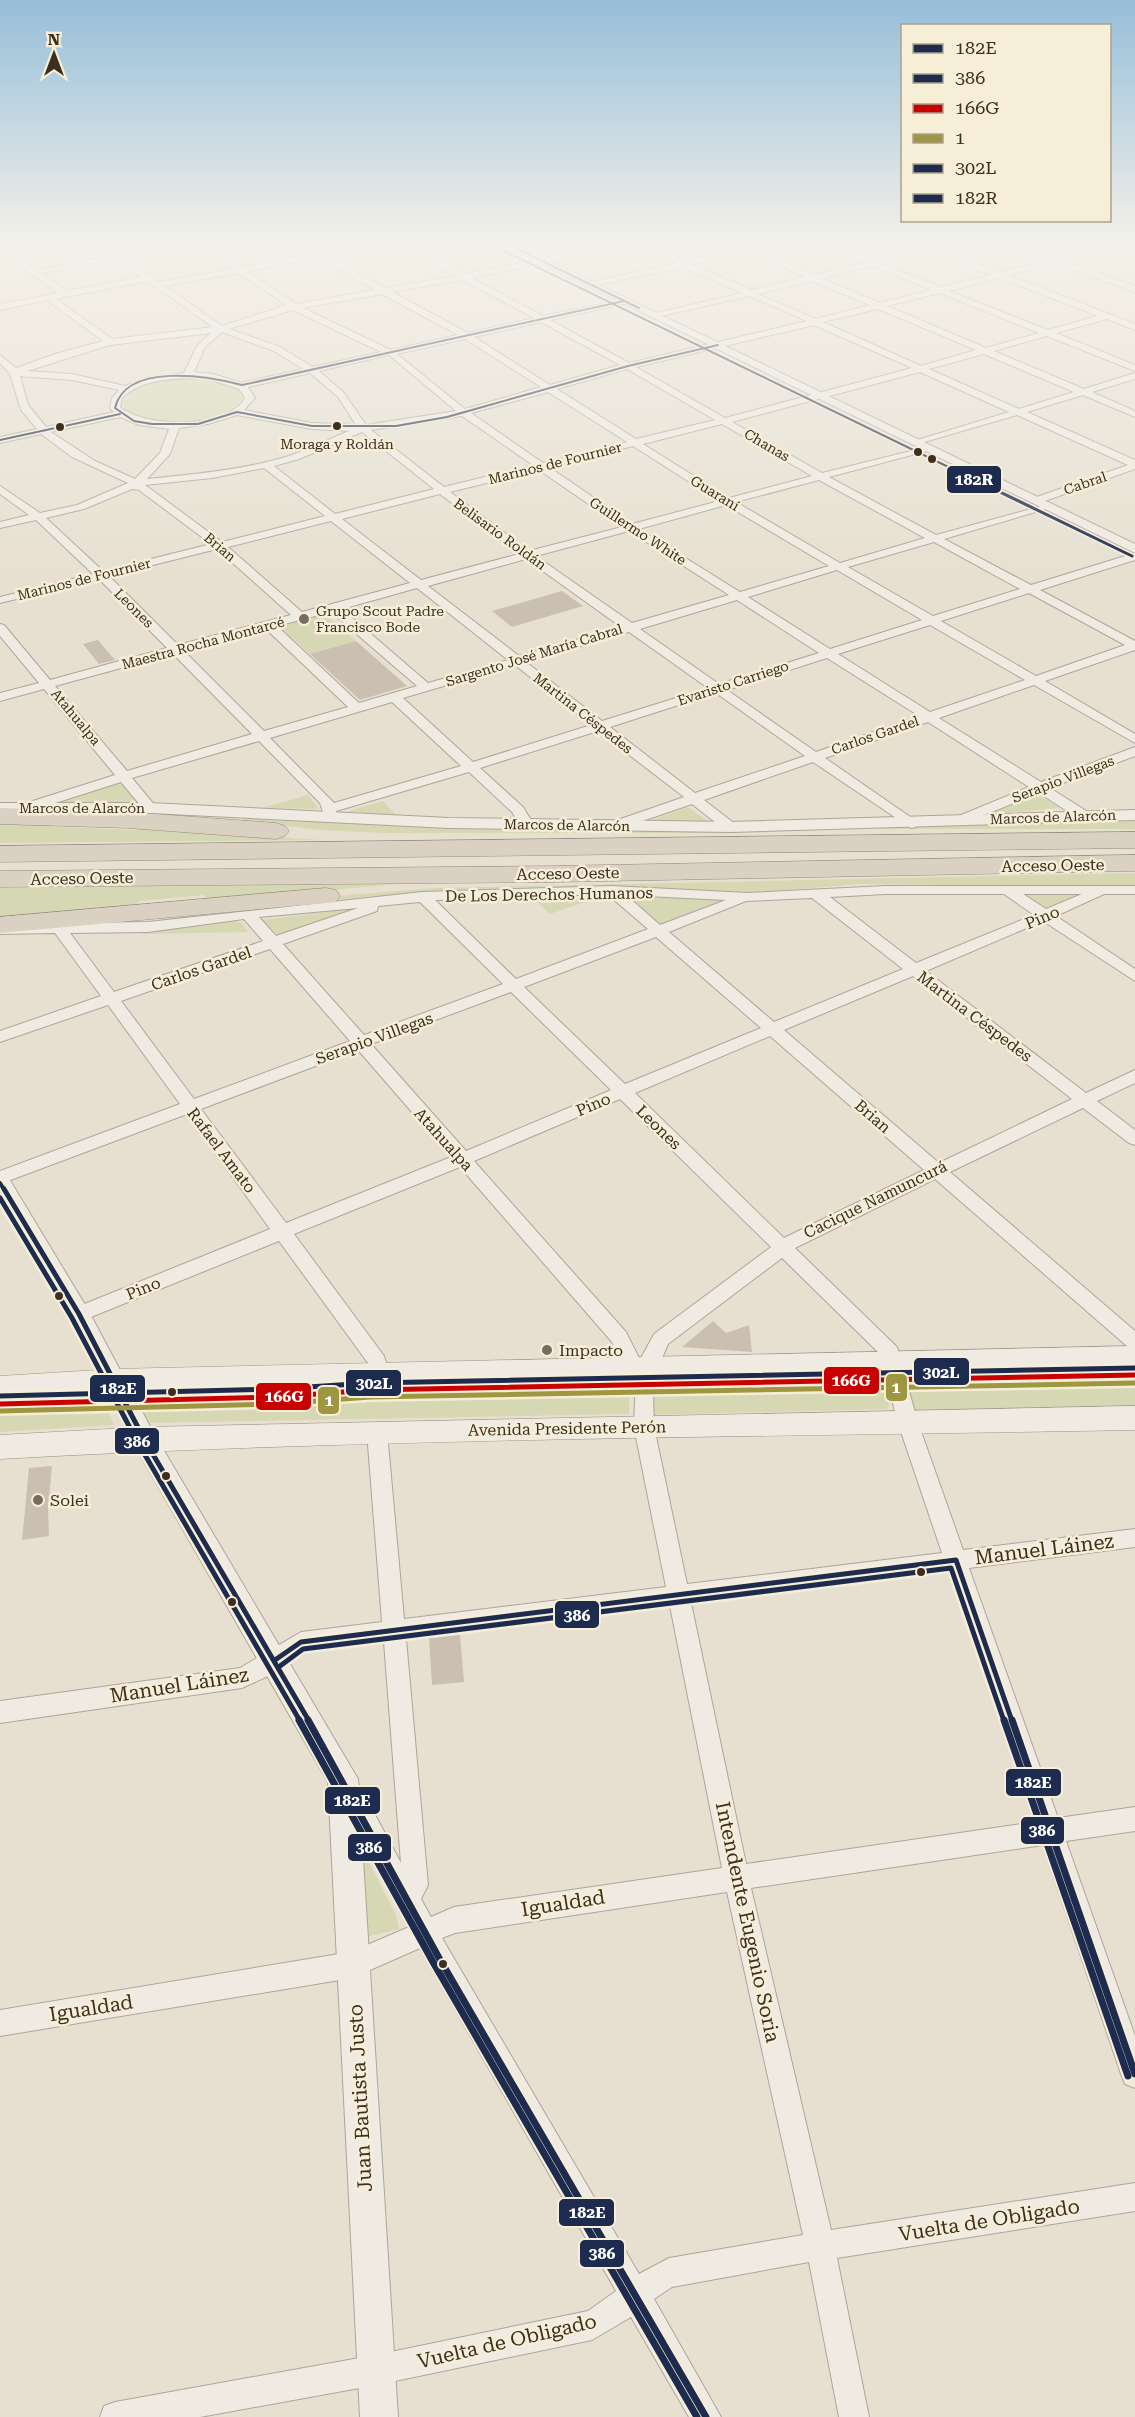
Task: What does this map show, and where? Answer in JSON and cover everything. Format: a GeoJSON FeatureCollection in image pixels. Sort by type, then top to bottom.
{"type":"FeatureCollection","features":[{"type":"Feature","properties":{"kind":"highway"},"geometry":{"type":"LineString","coordinates":[[0,816],[128,820],[294,833],[551,846]]}},
{"type":"Feature","properties":{"kind":"highway","name":"Acceso Oeste"},"geometry":{"type":"LineString","coordinates":[[0,854],[1135,840]]}},
{"type":"Feature","properties":{"kind":"highway","name":"Acceso Oeste"},"geometry":{"type":"LineString","coordinates":[[0,879],[555,874],[1135,863]]}},
{"type":"Feature","properties":{"kind":"highway"},"geometry":{"type":"LineString","coordinates":[[0,927],[555,874]]}},
{"type":"Feature","properties":{"kind":"main road"},"geometry":{"type":"LineString","coordinates":[[0,1387],[115,1380],[379,1372],[1135,1357]]}},
{"type":"Feature","properties":{"kind":"main road","name":"Avenida Presidente Perón"},"geometry":{"type":"LineString","coordinates":[[0,1447],[144,1439],[377,1432],[907,1420],[1135,1418]]}},
{"type":"Feature","properties":{"kind":"street"},"geometry":{"type":"LineString","coordinates":[[15,372],[61,355]]}},
{"type":"Feature","properties":{"kind":"street"},"geometry":{"type":"LineString","coordinates":[[188,375],[196,355]]}},
{"type":"Feature","properties":{"kind":"street","name":"Belisario Roldán"},"geometry":{"type":"LineString","coordinates":[[287,355],[312,370],[341,395],[363,428],[527,555],[911,824]]}},
{"type":"Feature","properties":{"kind":"street"},"geometry":{"type":"LineString","coordinates":[[242,386],[383,355]]}},
{"type":"Feature","properties":{"kind":"street","name":"Guillermo White"},"geometry":{"type":"LineString","coordinates":[[393,355],[464,413],[631,528],[1083,815]]}},
{"type":"Feature","properties":{"kind":"street","name":"Guaraní"},"geometry":{"type":"LineString","coordinates":[[497,355],[728,502],[1135,739]]}},
{"type":"Feature","properties":{"kind":"street","name":"Chanas"},"geometry":{"type":"LineString","coordinates":[[608,355],[821,477],[1135,646]]}},
{"type":"Feature","properties":{"kind":"street"},"geometry":{"type":"LineString","coordinates":[[0,440],[120,414],[134,421],[175,425],[198,424],[237,412],[312,426],[363,428],[414,424],[464,413],[628,366],[676,355]]}},
{"type":"Feature","properties":{"kind":"street"},"geometry":{"type":"LineString","coordinates":[[738,355],[1134,550]]}},
{"type":"Feature","properties":{"kind":"street"},"geometry":{"type":"LineString","coordinates":[[890,355],[1135,465]]}},
{"type":"Feature","properties":{"kind":"street","name":"Marinos de Fournier"},"geometry":{"type":"LineString","coordinates":[[0,600],[725,421],[973,355]]}},
{"type":"Feature","properties":{"kind":"street"},"geometry":{"type":"LineString","coordinates":[[995,355],[1135,414]]}},
{"type":"Feature","properties":{"kind":"street"},"geometry":{"type":"LineString","coordinates":[[1103,355],[1135,368]]}},
{"type":"Feature","properties":{"kind":"street"},"geometry":{"type":"LineString","coordinates":[[0,358],[15,372]]}},
{"type":"Feature","properties":{"kind":"street"},"geometry":{"type":"LineString","coordinates":[[0,373],[15,372],[72,377],[127,389]]}},
{"type":"Feature","properties":{"kind":"street","name":"Brian"},"geometry":{"type":"LineString","coordinates":[[15,372],[21,401],[31,418],[44,430],[97,466],[150,493],[219,545],[300,617]]}},
{"type":"Feature","properties":{"kind":"street"},"geometry":{"type":"LineString","coordinates":[[120,414],[115,402],[127,389],[154,379],[188,375],[220,377],[242,386],[248,392],[249,398],[237,412]]}},
{"type":"Feature","properties":{"kind":"street","name":"Maestra Rocha Montarcé"},"geometry":{"type":"LineString","coordinates":[[0,697],[821,477],[922,446],[1017,412],[1135,376]]}},
{"type":"Feature","properties":{"kind":"street"},"geometry":{"type":"LineString","coordinates":[[136,484],[165,454],[175,425]]}},
{"type":"Feature","properties":{"kind":"street"},"geometry":{"type":"LineString","coordinates":[[0,525],[86,505],[136,484],[197,477],[266,465],[295,457],[363,428]]}},
{"type":"Feature","properties":{"kind":"street","name":"Martina Céspedes"},"geometry":{"type":"LineString","coordinates":[[266,465],[730,827]]}},
{"type":"Feature","properties":{"kind":"street","name":"Cabral"},"geometry":{"type":"LineString","coordinates":[[1040,503],[1135,465]]}},
{"type":"Feature","properties":{"kind":"street","name":"Leones"},"geometry":{"type":"LineString","coordinates":[[0,489],[39,517],[101,575],[261,735],[330,811]]}},
{"type":"Feature","properties":{"kind":"street","name":"Sargento José María Cabral"},"geometry":{"type":"LineString","coordinates":[[25,808],[261,735],[935,538],[1040,503]]}},
{"type":"Feature","properties":{"kind":"street","name":"Evaristo Carriego"},"geometry":{"type":"LineString","coordinates":[[330,811],[1031,589],[1134,550]]}},
{"type":"Feature","properties":{"kind":"street"},"geometry":{"type":"LineString","coordinates":[[334,608],[426,688]]}},
{"type":"Feature","properties":{"kind":"street"},"geometry":{"type":"LineString","coordinates":[[268,625],[357,708]]}},
{"type":"Feature","properties":{"kind":"street","name":"Atahualpa"},"geometry":{"type":"LineString","coordinates":[[0,628],[150,808]]}},
{"type":"Feature","properties":{"kind":"street","name":"Carlos Gardel"},"geometry":{"type":"LineString","coordinates":[[615,826],[1135,646]]}},
{"type":"Feature","properties":{"kind":"street"},"geometry":{"type":"LineString","coordinates":[[394,697],[518,810],[527,825]]}},
{"type":"Feature","properties":{"kind":"street","name":"Serapio Villegas"},"geometry":{"type":"LineString","coordinates":[[958,821],[1135,751]]}},
{"type":"Feature","properties":{"kind":"street","name":"Marcos de Alarcón"},"geometry":{"type":"LineString","coordinates":[[0,808],[330,811],[527,825],[730,827],[911,824],[1083,815],[1135,815]]}},
{"type":"Feature","properties":{"kind":"street","name":"Brian"},"geometry":{"type":"LineString","coordinates":[[611,890],[1135,1342]]}},
{"type":"Feature","properties":{"kind":"street","name":"De Los Derechos Humanos"},"geometry":{"type":"LineString","coordinates":[[0,927],[60,929],[148,927],[422,896],[611,890],[748,897],[885,890],[1135,890]]}},
{"type":"Feature","properties":{"kind":"street"},"geometry":{"type":"LineString","coordinates":[[1007,890],[1135,976]]}},
{"type":"Feature","properties":{"kind":"street","name":"Pino"},"geometry":{"type":"LineString","coordinates":[[79,1314],[462,1159],[1106,890]]}},
{"type":"Feature","properties":{"kind":"street","name":"Martina Céspedes"},"geometry":{"type":"LineString","coordinates":[[815,894],[1135,1139]]}},
{"type":"Feature","properties":{"kind":"street","name":"Leones"},"geometry":{"type":"LineString","coordinates":[[422,896],[890,1352],[893,1361]]}},
{"type":"Feature","properties":{"kind":"street","name":"Serapio Villegas"},"geometry":{"type":"LineString","coordinates":[[0,1180],[189,1106],[360,1044],[748,897]]}},
{"type":"Feature","properties":{"kind":"street","name":"Carlos Gardel"},"geometry":{"type":"LineString","coordinates":[[0,1037],[401,898]]}},
{"type":"Feature","properties":{"kind":"street","name":"Atahualpa"},"geometry":{"type":"LineString","coordinates":[[248,914],[619,1337],[629,1355],[640,1368]]}},
{"type":"Feature","properties":{"kind":"street","name":"Rafael Amato"},"geometry":{"type":"LineString","coordinates":[[60,929],[378,1361],[379,1372]]}},
{"type":"Feature","properties":{"kind":"street","name":"Cacique Namuncurá"},"geometry":{"type":"LineString","coordinates":[[644,1427],[644,1384],[640,1368],[655,1347],[782,1246],[935,1170],[1135,1076]]}},
{"type":"Feature","properties":{"kind":"street"},"geometry":{"type":"LineString","coordinates":[[0,1180],[79,1314],[144,1439],[343,1779],[425,1932],[634,2297],[706,2417]]}},
{"type":"Feature","properties":{"kind":"street"},"geometry":{"type":"LineString","coordinates":[[893,1361],[907,1420],[1135,2074]]}},
{"type":"Feature","properties":{"kind":"street","name":"Intendente Eugenio Soria"},"geometry":{"type":"LineString","coordinates":[[644,1427],[736,1876],[820,2246],[854,2417]]}},
{"type":"Feature","properties":{"kind":"street"},"geometry":{"type":"LineString","coordinates":[[377,1432],[414,1868],[415,1885],[407,1898]]}},
{"type":"Feature","properties":{"kind":"street","name":"Manuel Láinez"},"geometry":{"type":"LineString","coordinates":[[0,1712],[242,1678],[258,1672],[289,1648],[301,1642],[1135,1538]]}},
{"type":"Feature","properties":{"kind":"street","name":"Juan Bautista Justo"},"geometry":{"type":"LineString","coordinates":[[343,1779],[379,2417]]}},
{"type":"Feature","properties":{"kind":"street","name":"Igualdad"},"geometry":{"type":"LineString","coordinates":[[0,2023],[352,1965],[454,1920],[736,1876],[1135,1819]]}},
{"type":"Feature","properties":{"kind":"street","name":"Vuelta de Obligado"},"geometry":{"type":"LineString","coordinates":[[115,2417],[376,2370],[592,2325],[609,2317],[655,2279],[669,2273],[820,2246],[1135,2198]]}},
{"type":"Feature","properties":{"kind":"green space"},"geometry":{"type":"Polygon","coordinates":[[[186,378],[227,382],[239,391],[242,398],[233,407],[218,415],[180,423],[144,420],[130,413],[122,403],[127,396],[141,386],[186,378]]]}},
{"type":"Feature","properties":{"kind":"green space"},"geometry":{"type":"Polygon","coordinates":[[[325,614],[356,641],[310,654],[280,627],[325,614]]]}},
{"type":"Feature","properties":{"kind":"green space"},"geometry":{"type":"Polygon","coordinates":[[[123,780],[141,804],[48,802],[123,780]]]}},
{"type":"Feature","properties":{"kind":"green space"},"geometry":{"type":"Polygon","coordinates":[[[308,795],[319,809],[262,808],[308,795]]]}},
{"type":"Feature","properties":{"kind":"green space"},"geometry":{"type":"Polygon","coordinates":[[[1039,795],[1059,808],[994,814],[989,812],[1039,795]]]}},
{"type":"Feature","properties":{"kind":"green space"},"geometry":{"type":"Polygon","coordinates":[[[383,801],[396,815],[349,812],[349,811],[383,801]]]}},
{"type":"Feature","properties":{"kind":"green space"},"geometry":{"type":"Polygon","coordinates":[[[688,807],[714,825],[646,822],[688,807]]]}},
{"type":"Feature","properties":{"kind":"green space"},"geometry":{"type":"Polygon","coordinates":[[[242,815],[612,831],[780,833],[384,833],[319,830],[243,820],[242,815]]]}},
{"type":"Feature","properties":{"kind":"green space"},"geometry":{"type":"Polygon","coordinates":[[[0,819],[56,827],[136,830],[137,827],[320,840],[0,843],[0,819]]]}},
{"type":"Feature","properties":{"kind":"green space"},"geometry":{"type":"Polygon","coordinates":[[[1076,819],[1135,819],[1135,829],[873,829],[1076,819]]]}},
{"type":"Feature","properties":{"kind":"green space"},"geometry":{"type":"Polygon","coordinates":[[[1135,873],[1135,887],[860,884],[748,893],[537,887],[449,890],[296,903],[182,918],[124,920],[311,898],[435,888],[1135,873]]]}},
{"type":"Feature","properties":{"kind":"green space"},"geometry":{"type":"Polygon","coordinates":[[[395,882],[396,884],[208,902],[204,895],[139,901],[138,904],[127,905],[127,909],[0,919],[0,888],[395,882]]]}},
{"type":"Feature","properties":{"kind":"green space"},"geometry":{"type":"Polygon","coordinates":[[[1022,893],[1080,894],[1042,909],[1022,893]]]}},
{"type":"Feature","properties":{"kind":"green space"},"geometry":{"type":"Polygon","coordinates":[[[625,894],[727,900],[658,925],[625,894]]]}},
{"type":"Feature","properties":{"kind":"green space"},"geometry":{"type":"Polygon","coordinates":[[[600,897],[550,914],[534,899],[600,897]]]}},
{"type":"Feature","properties":{"kind":"green space"},"geometry":{"type":"Polygon","coordinates":[[[356,908],[278,935],[262,920],[356,908]]]}},
{"type":"Feature","properties":{"kind":"green space"},"geometry":{"type":"Polygon","coordinates":[[[230,920],[242,923],[248,932],[141,934],[147,929],[230,920]]]}},
{"type":"Feature","properties":{"kind":"green space"},"geometry":{"type":"Polygon","coordinates":[[[1135,1381],[1135,1405],[914,1410],[903,1384],[1135,1381]]]}},
{"type":"Feature","properties":{"kind":"green space"},"geometry":{"type":"Polygon","coordinates":[[[884,1384],[889,1406],[886,1409],[650,1415],[647,1389],[884,1384]]]}},
{"type":"Feature","properties":{"kind":"green space"},"geometry":{"type":"Polygon","coordinates":[[[629,1389],[629,1414],[149,1423],[139,1405],[303,1401],[368,1394],[629,1389]]]}},
{"type":"Feature","properties":{"kind":"green space"},"geometry":{"type":"Polygon","coordinates":[[[103,1402],[114,1425],[0,1432],[0,1408],[103,1402]]]}},
{"type":"Feature","properties":{"kind":"green space"},"geometry":{"type":"Polygon","coordinates":[[[364,1853],[396,1915],[399,1929],[362,1938],[357,1857],[364,1853]]]}},
{"type":"Feature","properties":{"kind":"building"},"geometry":{"type":"Polygon","coordinates":[[[562,591],[583,606],[512,627],[492,611],[562,591]]]}},
{"type":"Feature","properties":{"kind":"building"},"geometry":{"type":"Polygon","coordinates":[[[98,640],[115,660],[99,664],[83,644],[98,640]]]}},
{"type":"Feature","properties":{"kind":"building"},"geometry":{"type":"Polygon","coordinates":[[[356,641],[407,686],[360,700],[310,654],[356,641]]]}},
{"type":"Feature","properties":{"kind":"building"},"geometry":{"type":"Polygon","coordinates":[[[713,1321],[726,1333],[749,1325],[752,1352],[682,1347],[713,1321]]]}},
{"type":"Feature","properties":{"kind":"building","name":"Solei"},"geometry":{"type":"Polygon","coordinates":[[[52,1466],[48,1509],[49,1536],[22,1540],[29,1468],[52,1466]]]}},
{"type":"Feature","properties":{"kind":"building"},"geometry":{"type":"Polygon","coordinates":[[[460,1635],[464,1682],[432,1685],[429,1638],[460,1635]]]}},
{"type":"Feature","properties":{"kind":"transit line","name":"182E"},"geometry":{"type":"LineString","coordinates":[[379,355],[242,385],[214,379],[178,376],[143,380],[129,385],[119,394],[115,408],[134,421],[152,424],[198,424],[237,412],[312,426],[396,426],[447,417],[676,355]]}},
{"type":"Feature","properties":{"kind":"transit line","name":"182R"},"geometry":{"type":"LineString","coordinates":[[718,355],[1132,556]]}},
{"type":"Feature","properties":{"kind":"transit line","name":"182E"},"geometry":{"type":"LineString","coordinates":[[0,440],[120,414]]}},
{"type":"Feature","properties":{"kind":"transit line","name":"182E"},"geometry":{"type":"LineString","coordinates":[[0,1183],[79,1314],[144,1439],[275,1660],[439,1958],[706,2417]]}},
{"type":"Feature","properties":{"kind":"transit line","name":"386"},"geometry":{"type":"LineString","coordinates":[[0,1198],[72,1318],[138,1443],[268,1664],[433,1962],[697,2417]]}},
{"type":"Feature","properties":{"kind":"transit line","name":"302L"},"geometry":{"type":"LineString","coordinates":[[0,1396],[277,1389],[370,1383],[1135,1368]]}},
{"type":"Feature","properties":{"kind":"transit line","name":"166G"},"geometry":{"type":"LineString","coordinates":[[0,1404],[278,1397],[370,1390],[1135,1375]]}},
{"type":"Feature","properties":{"kind":"transit line","name":"1"},"geometry":{"type":"LineString","coordinates":[[0,1411],[278,1404],[370,1397],[1135,1383]]}},
{"type":"Feature","properties":{"kind":"transit line","name":"182E"},"geometry":{"type":"LineString","coordinates":[[275,1660],[301,1642],[956,1560],[1135,2074]]}},
{"type":"Feature","properties":{"kind":"transit line","name":"386"},"geometry":{"type":"LineString","coordinates":[[280,1666],[303,1649],[951,1568],[1128,2076]]}},
{"type":"Feature","properties":{"kind":"place","name":"Moraga y Roldán"},"geometry":{"type":"Point","coordinates":[337,426]}},
{"type":"Feature","properties":{"kind":"place","name":"Grupo Scout Padre Francisco Bode"},"geometry":{"type":"Point","coordinates":[304,619]}},
{"type":"Feature","properties":{"kind":"place","name":"Impacto"},"geometry":{"type":"Point","coordinates":[547,1350]}},
{"type":"Feature","properties":{"kind":"place","name":"Solei"},"geometry":{"type":"Point","coordinates":[38,1500]}}]}
